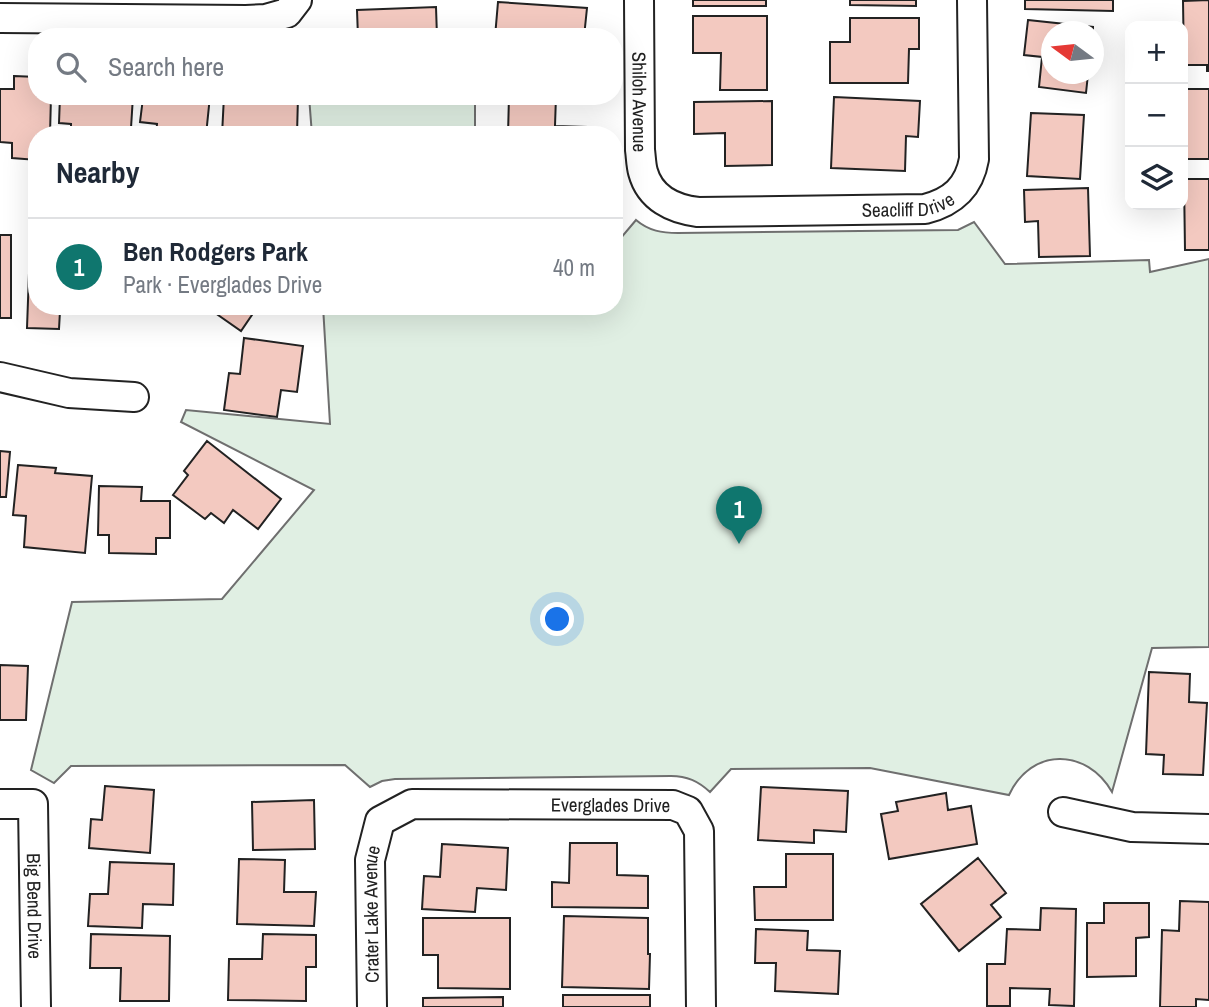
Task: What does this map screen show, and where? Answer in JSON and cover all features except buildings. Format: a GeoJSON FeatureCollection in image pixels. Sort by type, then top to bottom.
{"type":"FeatureCollection","features":[{"type":"Feature","properties":{"kind":"street"},"geometry":{"type":"LineString","coordinates":[[0,18],[267,19],[287,13],[297,0]]}},
{"type":"Feature","properties":{"kind":"street","name":"Shiloh Avenue"},"geometry":{"type":"LineString","coordinates":[[639,0],[640,150],[643,172],[650,188],[659,198]]}},
{"type":"Feature","properties":{"kind":"street","name":"Seacliff Drive"},"geometry":{"type":"LineString","coordinates":[[659,198],[682,210],[698,212],[925,209],[945,202],[968,181],[974,159],[972,0]]}},
{"type":"Feature","properties":{"kind":"street"},"geometry":{"type":"LineString","coordinates":[[0,377],[69,393],[134,397]]}},
{"type":"Feature","properties":{"kind":"street","name":"Big Bend Drive"},"geometry":{"type":"LineString","coordinates":[[0,804],[33,804],[36,1007]]}},
{"type":"Feature","properties":{"kind":"street","name":"Everglades Drive"},"geometry":{"type":"LineString","coordinates":[[380,821],[412,804],[673,805],[688,811],[699,831],[701,1007]]}},
{"type":"Feature","properties":{"kind":"street"},"geometry":{"type":"LineString","coordinates":[[1063,811],[1132,827],[1209,829]]}},
{"type":"Feature","properties":{"kind":"street","name":"Crater Lake Avenue"},"geometry":{"type":"LineString","coordinates":[[372,1007],[370,860],[380,821]]}},
{"type":"Feature","properties":{"kind":"green space"},"geometry":{"type":"Polygon","coordinates":[[[310,105],[475,105],[475,126],[311,126],[310,105]]]}},
{"type":"Feature","properties":{"kind":"green space"},"geometry":{"type":"Polygon","coordinates":[[[636,220],[646,227],[667,233],[958,230],[974,222],[1005,264],[1149,260],[1150,272],[1209,259],[1209,647],[1152,648],[1112,792],[1088,767],[1059,759],[1045,761],[1031,768],[1019,779],[1009,795],[870,768],[731,769],[710,792],[692,780],[671,776],[395,779],[370,787],[345,765],[71,766],[54,783],[31,770],[72,602],[222,599],[314,490],[181,422],[186,410],[330,424],[324,315],[623,315],[623,235],[636,220]]]}},
{"type":"Feature","properties":{"kind":"place","name":"Ben Rodgers Park"},"geometry":{"type":"Point","coordinates":[739,544]}}]}
